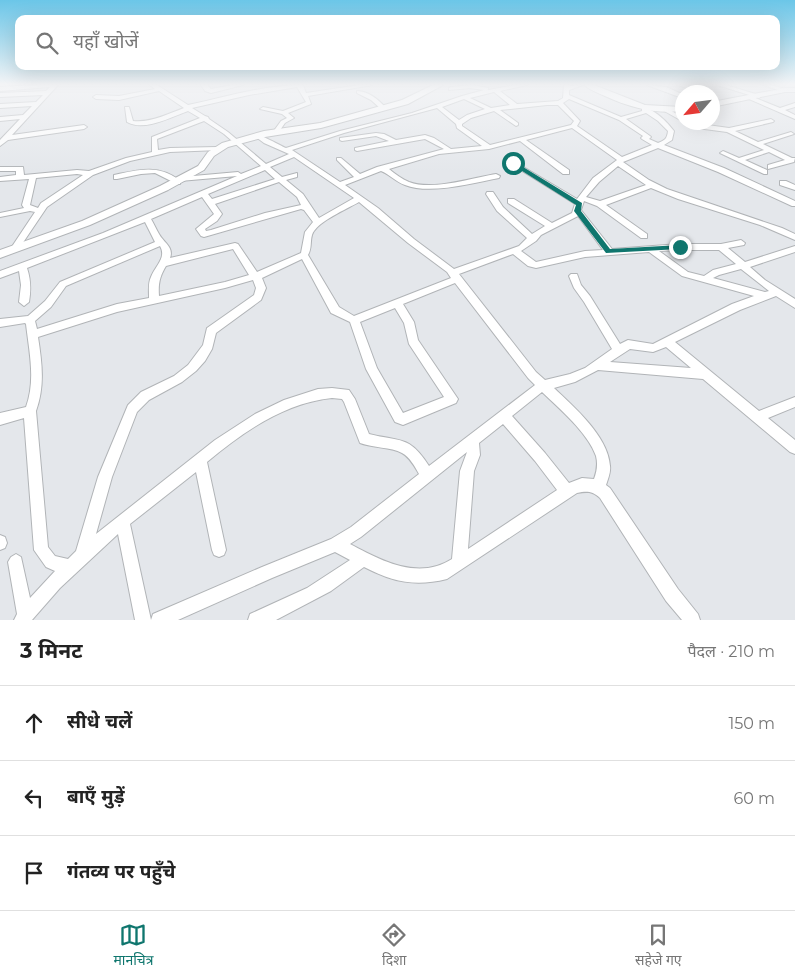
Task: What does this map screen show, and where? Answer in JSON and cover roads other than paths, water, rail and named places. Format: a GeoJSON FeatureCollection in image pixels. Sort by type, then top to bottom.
{"type":"FeatureCollection","features":[{"type":"Feature","properties":{"kind":"main road"},"geometry":{"type":"LineString","coordinates":[[0,254],[86,223],[179,183],[201,168],[216,150],[236,142],[276,132],[321,125],[361,114]]}},
{"type":"Feature","properties":{"kind":"street"},"geometry":{"type":"LineString","coordinates":[[0,144],[5,135],[28,114]]}},
{"type":"Feature","properties":{"kind":"street"},"geometry":{"type":"LineString","coordinates":[[128,114],[130,122],[134,124],[171,114]]}},
{"type":"Feature","properties":{"kind":"street"},"geometry":{"type":"LineString","coordinates":[[199,114],[236,142],[300,196],[306,203],[306,208],[318,223]]}},
{"type":"Feature","properties":{"kind":"street"},"geometry":{"type":"LineString","coordinates":[[276,132],[283,122],[291,118],[285,114]]}},
{"type":"Feature","properties":{"kind":"street"},"geometry":{"type":"LineString","coordinates":[[0,275],[147,218],[247,174],[291,152],[342,132],[409,114]]}},
{"type":"Feature","properties":{"kind":"street"},"geometry":{"type":"LineString","coordinates":[[448,114],[459,123],[459,127],[489,148]]}},
{"type":"Feature","properties":{"kind":"street"},"geometry":{"type":"LineString","coordinates":[[459,123],[478,114]]}},
{"type":"Feature","properties":{"kind":"street"},"geometry":{"type":"LineString","coordinates":[[499,114],[516,124]]}},
{"type":"Feature","properties":{"kind":"street"},"geometry":{"type":"LineString","coordinates":[[339,184],[382,169],[449,150],[489,148],[573,126],[577,121],[570,114]]}},
{"type":"Feature","properties":{"kind":"street"},"geometry":{"type":"LineString","coordinates":[[610,114],[646,138],[795,204]]}},
{"type":"Feature","properties":{"kind":"street"},"geometry":{"type":"LineString","coordinates":[[621,120],[636,114]]}},
{"type":"Feature","properties":{"kind":"street"},"geometry":{"type":"LineString","coordinates":[[354,320],[522,248],[538,233],[569,218],[596,180],[619,161],[662,145],[670,139],[672,134],[667,126],[652,114]]}},
{"type":"Feature","properties":{"kind":"street"},"geometry":{"type":"LineString","coordinates":[[0,119],[25,117]]}},
{"type":"Feature","properties":{"kind":"street"},"geometry":{"type":"LineString","coordinates":[[155,153],[154,138],[206,118]]}},
{"type":"Feature","properties":{"kind":"street"},"geometry":{"type":"LineString","coordinates":[[720,129],[729,130],[771,121]]}},
{"type":"Feature","properties":{"kind":"street"},"geometry":{"type":"LineString","coordinates":[[573,126],[661,196]]}},
{"type":"Feature","properties":{"kind":"street"},"geometry":{"type":"LineString","coordinates":[[5,135],[84,127]]}},
{"type":"Feature","properties":{"kind":"street"},"geometry":{"type":"LineString","coordinates":[[729,130],[793,160]]}},
{"type":"Feature","properties":{"kind":"street"},"geometry":{"type":"LineString","coordinates":[[342,139],[376,134],[385,136],[394,142]]}},
{"type":"Feature","properties":{"kind":"street"},"geometry":{"type":"LineString","coordinates":[[757,144],[791,134]]}},
{"type":"Feature","properties":{"kind":"street"},"geometry":{"type":"LineString","coordinates":[[258,136],[266,142],[291,152],[339,184],[455,276],[543,385],[591,435],[602,455],[604,468],[599,488]]}},
{"type":"Feature","properties":{"kind":"street"},"geometry":{"type":"LineString","coordinates":[[357,149],[425,137],[432,139],[449,150]]}},
{"type":"Feature","properties":{"kind":"street"},"geometry":{"type":"LineString","coordinates":[[522,140],[566,172]]}},
{"type":"Feature","properties":{"kind":"street"},"geometry":{"type":"LineString","coordinates":[[15,248],[49,200],[90,173],[128,159],[155,153],[181,149],[216,150]]}},
{"type":"Feature","properties":{"kind":"street"},"geometry":{"type":"LineString","coordinates":[[721,170],[770,150]]}},
{"type":"Feature","properties":{"kind":"street"},"geometry":{"type":"LineString","coordinates":[[723,153],[764,172]]}},
{"type":"Feature","properties":{"kind":"street"},"geometry":{"type":"LineString","coordinates":[[339,159],[359,177]]}},
{"type":"Feature","properties":{"kind":"street"},"geometry":{"type":"LineString","coordinates":[[771,167],[793,160]]}},
{"type":"Feature","properties":{"kind":"street"},"geometry":{"type":"LineString","coordinates":[[513,163],[580,204],[608,251]]}},
{"type":"Feature","properties":{"kind":"street"},"geometry":{"type":"LineString","coordinates":[[0,169],[20,169],[20,178]]}},
{"type":"Feature","properties":{"kind":"street"},"geometry":{"type":"LineString","coordinates":[[382,169],[408,184],[417,186],[433,186],[496,176]]}},
{"type":"Feature","properties":{"kind":"street"},"geometry":{"type":"LineString","coordinates":[[117,177],[146,170],[158,170],[169,175],[179,183],[247,174]]}},
{"type":"Feature","properties":{"kind":"street"},"geometry":{"type":"LineString","coordinates":[[0,179],[77,172],[90,173]]}},
{"type":"Feature","properties":{"kind":"street"},"geometry":{"type":"LineString","coordinates":[[212,202],[294,175]]}},
{"type":"Feature","properties":{"kind":"street"},"geometry":{"type":"LineString","coordinates":[[30,209],[26,205],[33,177]]}},
{"type":"Feature","properties":{"kind":"street"},"geometry":{"type":"LineString","coordinates":[[784,183],[795,188]]}},
{"type":"Feature","properties":{"kind":"street"},"geometry":{"type":"LineString","coordinates":[[580,204],[600,204],[649,186],[759,221],[795,237]]}},
{"type":"Feature","properties":{"kind":"street"},"geometry":{"type":"LineString","coordinates":[[204,193],[212,202],[218,214],[200,229],[204,234],[212,234],[275,213],[306,208]]}},
{"type":"Feature","properties":{"kind":"street"},"geometry":{"type":"LineString","coordinates":[[490,194],[500,209],[533,239]]}},
{"type":"Feature","properties":{"kind":"street"},"geometry":{"type":"LineString","coordinates":[[32,335],[101,313],[225,285],[255,276],[304,255],[306,253],[309,230],[358,199]]}},
{"type":"Feature","properties":{"kind":"street"},"geometry":{"type":"LineString","coordinates":[[511,201],[551,226]]}},
{"type":"Feature","properties":{"kind":"street"},"geometry":{"type":"LineString","coordinates":[[600,204],[644,236]]}},
{"type":"Feature","properties":{"kind":"street"},"geometry":{"type":"LineString","coordinates":[[1,217],[30,209],[40,211]]}},
{"type":"Feature","properties":{"kind":"street"},"geometry":{"type":"LineString","coordinates":[[142,311],[152,300],[155,277],[166,256],[166,248],[160,243],[147,218]]}},
{"type":"Feature","properties":{"kind":"street"},"geometry":{"type":"LineString","coordinates":[[0,323],[22,319],[30,320],[48,304],[63,284],[160,243]]}},
{"type":"Feature","properties":{"kind":"street"},"geometry":{"type":"LineString","coordinates":[[515,251],[536,266],[578,255],[608,251],[720,247],[741,243]]}},
{"type":"Feature","properties":{"kind":"street"},"geometry":{"type":"LineString","coordinates":[[76,562],[105,477],[132,409],[146,396],[178,379],[192,368],[204,352],[211,331],[258,297],[261,288],[260,281],[235,246],[164,263]]}},
{"type":"Feature","properties":{"kind":"street"},"geometry":{"type":"LineString","coordinates":[[720,247],[776,292],[795,304]]}},
{"type":"Feature","properties":{"kind":"street"},"geometry":{"type":"LineString","coordinates":[[650,249],[684,274],[765,296]]}},
{"type":"Feature","properties":{"kind":"street"},"geometry":{"type":"LineString","coordinates":[[706,279],[716,272],[742,266],[795,249]]}},
{"type":"Feature","properties":{"kind":"street"},"geometry":{"type":"LineString","coordinates":[[304,255],[335,310],[354,320],[372,369],[399,418],[403,419],[452,399],[414,341],[409,322],[397,303]]}},
{"type":"Feature","properties":{"kind":"street"},"geometry":{"type":"LineString","coordinates":[[22,268],[26,284],[24,302]]}},
{"type":"Feature","properties":{"kind":"street"},"geometry":{"type":"LineString","coordinates":[[574,276],[577,286],[618,350]]}},
{"type":"Feature","properties":{"kind":"street"},"geometry":{"type":"LineString","coordinates":[[159,620],[336,544],[356,532],[427,474],[543,385],[571,379],[599,366],[628,344],[652,348],[736,307],[776,292]]}},
{"type":"Feature","properties":{"kind":"street"},"geometry":{"type":"LineString","coordinates":[[30,320],[37,386],[36,399],[30,411],[41,550],[51,562],[76,562]]}},
{"type":"Feature","properties":{"kind":"street"},"geometry":{"type":"LineString","coordinates":[[666,342],[795,448]]}},
{"type":"Feature","properties":{"kind":"street"},"geometry":{"type":"LineString","coordinates":[[599,366],[704,374]]}},
{"type":"Feature","properties":{"kind":"street"},"geometry":{"type":"LineString","coordinates":[[24,618],[59,577],[123,523],[235,432],[280,408],[323,394],[339,392],[345,394],[349,398],[364,439],[404,447],[412,453],[427,474]]}},
{"type":"Feature","properties":{"kind":"street"},"geometry":{"type":"LineString","coordinates":[[757,417],[795,402]]}},
{"type":"Feature","properties":{"kind":"street"},"geometry":{"type":"LineString","coordinates":[[0,419],[30,411]]}},
{"type":"Feature","properties":{"kind":"street"},"geometry":{"type":"LineString","coordinates":[[503,415],[540,457],[567,492]]}},
{"type":"Feature","properties":{"kind":"street"},"geometry":{"type":"LineString","coordinates":[[459,563],[467,471],[474,455],[472,440]]}},
{"type":"Feature","properties":{"kind":"street"},"geometry":{"type":"LineString","coordinates":[[200,460],[219,550]]}},
{"type":"Feature","properties":{"kind":"street"},"geometry":{"type":"LineString","coordinates":[[336,544],[395,573],[415,577],[433,576],[447,571],[567,492],[583,484],[592,484],[599,488],[672,595],[692,620]]}},
{"type":"Feature","properties":{"kind":"street"},"geometry":{"type":"LineString","coordinates":[[123,523],[143,620]]}},
{"type":"Feature","properties":{"kind":"street"},"geometry":{"type":"LineString","coordinates":[[256,620],[287,607],[323,588],[364,558]]}},
{"type":"Feature","properties":{"kind":"street"},"geometry":{"type":"LineString","coordinates":[[16,562],[24,618]]}}]}
